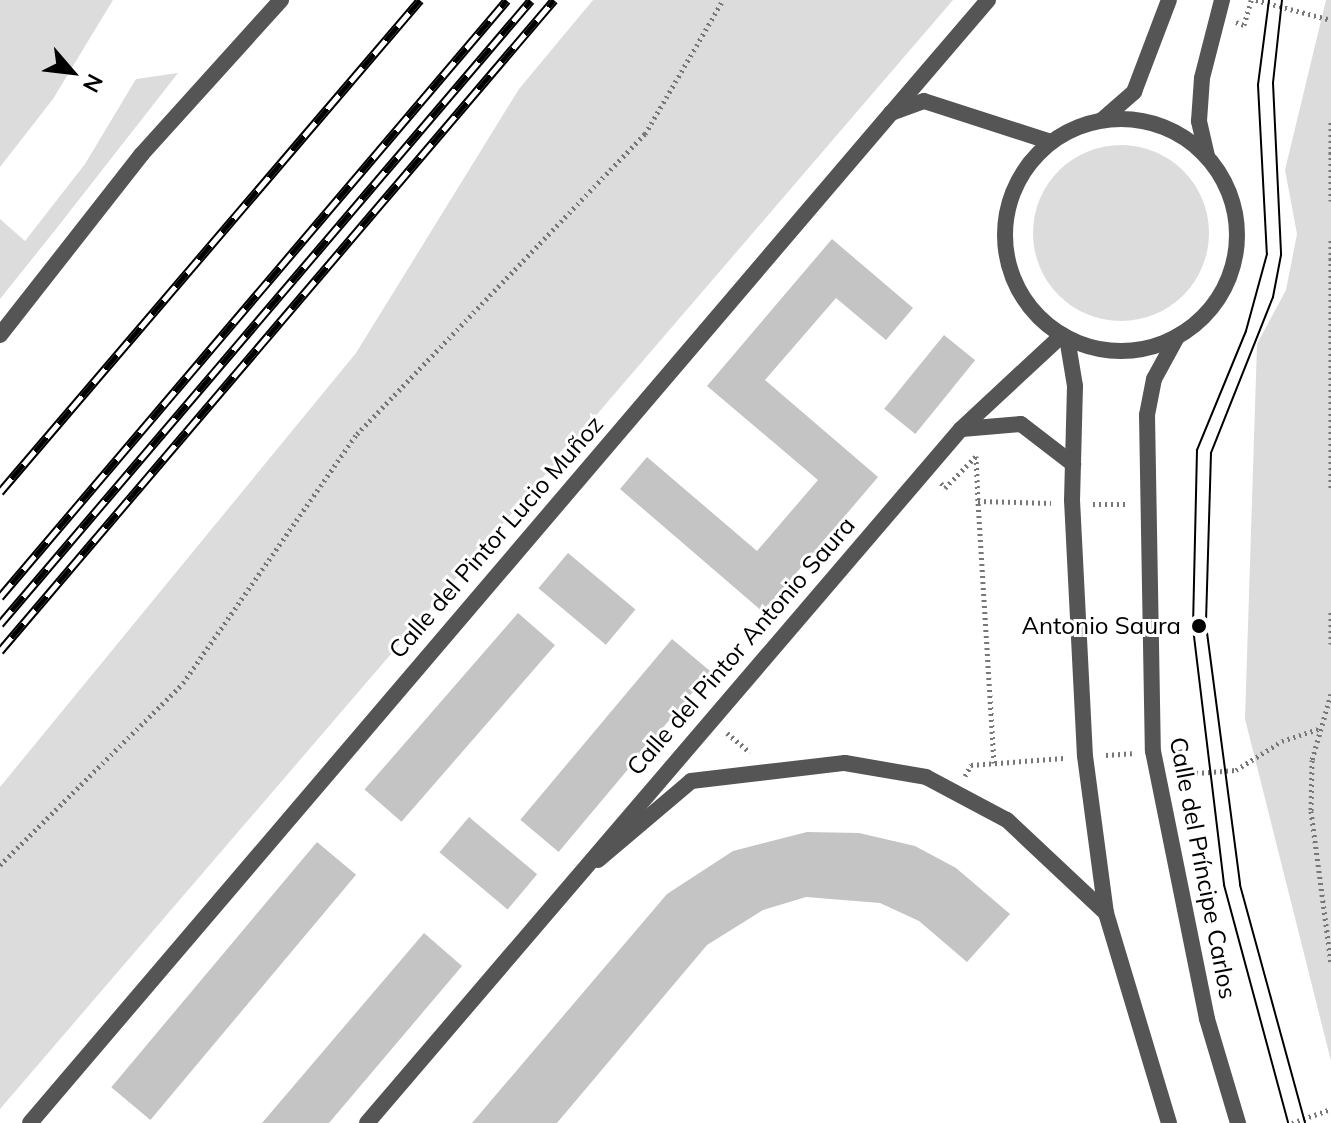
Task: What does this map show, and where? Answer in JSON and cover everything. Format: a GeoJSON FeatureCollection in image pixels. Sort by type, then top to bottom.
{"type":"FeatureCollection","features":[{"type":"Feature","properties":{"kind":"street"},"geometry":{"type":"LineString","coordinates":[[0,335],[141,155],[281,0]]}},
{"type":"Feature","properties":{"kind":"street"},"geometry":{"type":"LineString","coordinates":[[891,113],[988,0]]}},
{"type":"Feature","properties":{"kind":"street"},"geometry":{"type":"LineString","coordinates":[[1169,0],[1134,92],[1102,120],[1051,142],[1011,197],[1005,242],[1022,295],[1065,337],[1133,351],[1177,337],[1212,307],[1233,265],[1233,207],[1207,156],[1199,121],[1202,78],[1222,0]]}},
{"type":"Feature","properties":{"kind":"street"},"geometry":{"type":"LineString","coordinates":[[891,113],[924,101],[1051,142]]}},
{"type":"Feature","properties":{"kind":"street","name":"Calle del Pintor Lucio Muñoz"},"geometry":{"type":"LineString","coordinates":[[30,1123],[891,113]]}},
{"type":"Feature","properties":{"kind":"street"},"geometry":{"type":"LineString","coordinates":[[1102,120],[1148,121],[1207,156]]}},
{"type":"Feature","properties":{"kind":"street"},"geometry":{"type":"LineString","coordinates":[[1065,337],[1085,756],[1106,913],[1169,1123]]}},
{"type":"Feature","properties":{"kind":"street","name":"Calle del Pintor Antonio Saura"},"geometry":{"type":"LineString","coordinates":[[367,1123],[557,894],[961,429],[1065,337]]}},
{"type":"Feature","properties":{"kind":"street","name":"Calle del Príncipe Carlos"},"geometry":{"type":"LineString","coordinates":[[1177,337],[1154,379],[1144,505],[1153,751],[1203,1005],[1238,1123]]}},
{"type":"Feature","properties":{"kind":"street"},"geometry":{"type":"LineString","coordinates":[[961,429],[1021,424],[1073,464]]}},
{"type":"Feature","properties":{"kind":"street","name":"Calle del Pintor Antonio Saura"},"geometry":{"type":"LineString","coordinates":[[557,894],[691,781],[769,768],[845,763],[926,777],[1007,820],[1106,913]]}},
{"type":"Feature","properties":{"kind":"path"},"geometry":{"type":"LineString","coordinates":[[0,865],[183,683],[357,434],[645,134],[723,0]]}},
{"type":"Feature","properties":{"kind":"path"},"geometry":{"type":"LineString","coordinates":[[1256,0],[1331,20]]}},
{"type":"Feature","properties":{"kind":"path"},"geometry":{"type":"LineString","coordinates":[[1331,122],[1331,201]]}},
{"type":"Feature","properties":{"kind":"path"},"geometry":{"type":"LineString","coordinates":[[1331,240],[1331,489]]}},
{"type":"Feature","properties":{"kind":"path"},"geometry":{"type":"LineString","coordinates":[[928,468],[945,488],[976,456],[994,763]]}},
{"type":"Feature","properties":{"kind":"path"},"geometry":{"type":"LineString","coordinates":[[978,501],[1144,505]]}},
{"type":"Feature","properties":{"kind":"path"},"geometry":{"type":"LineString","coordinates":[[1331,612],[1331,644]]}},
{"type":"Feature","properties":{"kind":"path"},"geometry":{"type":"LineString","coordinates":[[1331,694],[1312,760],[1313,862],[1331,962]]}},
{"type":"Feature","properties":{"kind":"path"},"geometry":{"type":"LineString","coordinates":[[710,719],[769,768]]}},
{"type":"Feature","properties":{"kind":"path"},"geometry":{"type":"LineString","coordinates":[[1292,1123],[1331,1109]]}},
{"type":"Feature","properties":{"kind":"shaded area"},"geometry":{"type":"Polygon","coordinates":[[[0,0],[113,0],[53,99],[0,167],[0,0]]]}},
{"type":"Feature","properties":{"kind":"shaded area"},"geometry":{"type":"Polygon","coordinates":[[[593,0],[953,0],[0,1109],[0,787],[356,353],[519,89],[593,0]]]}},
{"type":"Feature","properties":{"kind":"shaded area"},"geometry":{"type":"Polygon","coordinates":[[[1326,0],[1331,0],[1331,1061],[1245,719],[1257,344],[1286,290],[1297,234],[1285,170],[1326,0]]]}},
{"type":"Feature","properties":{"kind":"shaded area"},"geometry":{"type":"Polygon","coordinates":[[[178,73],[0,299],[0,219],[25,241],[85,164],[136,79],[178,73]]]}},
{"type":"Feature","properties":{"kind":"shaded area"},"geometry":{"type":"Polygon","coordinates":[[[1121,145],[1155,151],[1184,170],[1203,199],[1209,233],[1203,267],[1184,296],[1155,315],[1121,321],[1087,315],[1058,296],[1039,267],[1033,233],[1039,199],[1058,170],[1087,151],[1121,145]]]}},
{"type":"Feature","properties":{"kind":"building"},"geometry":{"type":"Polygon","coordinates":[[[832,239],[913,308],[886,340],[836,298],[765,380],[878,477],[763,612],[620,489],[647,457],[757,551],[818,480],[707,386],[832,239]]]}},
{"type":"Feature","properties":{"kind":"building"},"geometry":{"type":"Polygon","coordinates":[[[944,335],[975,360],[915,434],[884,409],[944,335]]]}},
{"type":"Feature","properties":{"kind":"building"},"geometry":{"type":"Polygon","coordinates":[[[568,553],[635,610],[606,645],[538,588],[568,553]]]}},
{"type":"Feature","properties":{"kind":"building"},"geometry":{"type":"Polygon","coordinates":[[[518,613],[555,645],[401,822],[364,790],[518,613]]]}},
{"type":"Feature","properties":{"kind":"building"},"geometry":{"type":"Polygon","coordinates":[[[672,639],[710,671],[559,852],[520,820],[672,639]]]}},
{"type":"Feature","properties":{"kind":"building"},"geometry":{"type":"Polygon","coordinates":[[[469,817],[537,874],[508,909],[439,852],[469,817]]]}},
{"type":"Feature","properties":{"kind":"building"},"geometry":{"type":"Polygon","coordinates":[[[807,832],[859,833],[915,846],[956,868],[1010,914],[967,962],[919,921],[880,903],[806,897],[763,910],[707,945],[557,1123],[472,1123],[667,894],[733,851],[807,832]]]}},
{"type":"Feature","properties":{"kind":"building"},"geometry":{"type":"Polygon","coordinates":[[[317,842],[356,875],[150,1120],[111,1087],[317,842]]]}},
{"type":"Feature","properties":{"kind":"building"},"geometry":{"type":"Polygon","coordinates":[[[424,933],[462,966],[329,1123],[262,1123],[424,933]]]}},
{"type":"Feature","properties":{"kind":"tram line"},"geometry":{"type":"LineString","coordinates":[[1269,0],[1258,85],[1267,254],[1246,331],[1197,450],[1193,628],[1224,885],[1288,1123]]}},
{"type":"Feature","properties":{"kind":"tram line"},"geometry":{"type":"LineString","coordinates":[[1282,0],[1273,83],[1281,255],[1273,297],[1211,453],[1206,625],[1240,885],[1305,1123]]}},
{"type":"Feature","properties":{"kind":"railway"},"geometry":{"type":"LineString","coordinates":[[0,492],[420,0]]}},
{"type":"Feature","properties":{"kind":"railway"},"geometry":{"type":"LineString","coordinates":[[0,597],[507,0]]}},
{"type":"Feature","properties":{"kind":"railway"},"geometry":{"type":"LineString","coordinates":[[0,624],[531,0]]}},
{"type":"Feature","properties":{"kind":"railway"},"geometry":{"type":"LineString","coordinates":[[0,651],[554,0]]}},
{"type":"Feature","properties":{"kind":"place","name":"Antonio Saura"},"geometry":{"type":"Point","coordinates":[1199,626]}}]}
